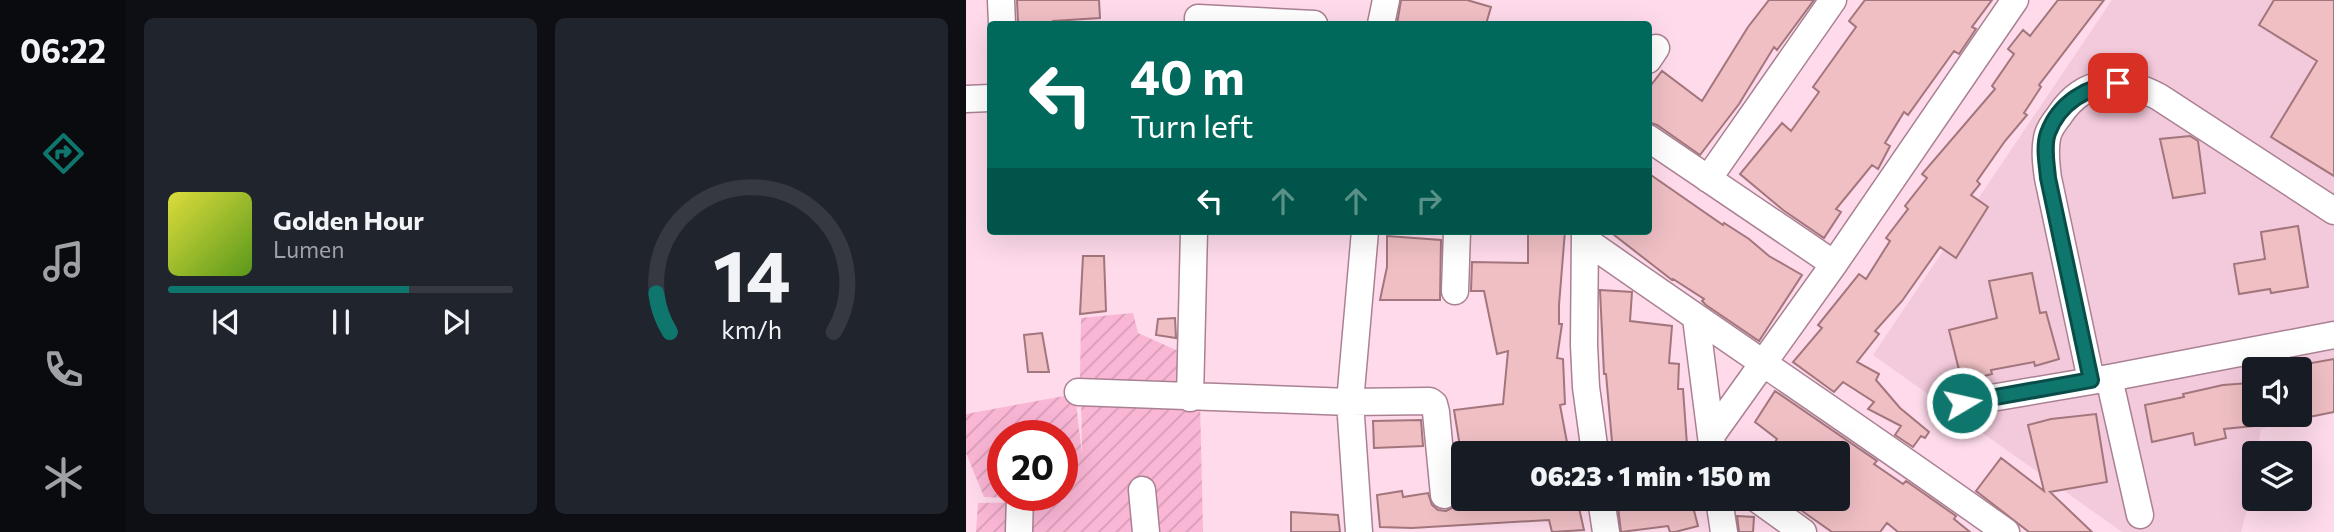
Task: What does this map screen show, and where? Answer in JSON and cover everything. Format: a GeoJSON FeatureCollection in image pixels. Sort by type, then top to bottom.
{"type":"FeatureCollection","features":[{"type":"Feature","properties":{"kind":"street"},"geometry":{"type":"LineString","coordinates":[[1001,0],[1002,21]]}},
{"type":"Feature","properties":{"kind":"street"},"geometry":{"type":"LineString","coordinates":[[1382,21],[1386,0]]}},
{"type":"Feature","properties":{"kind":"street"},"geometry":{"type":"LineString","coordinates":[[1708,179],[1833,0]]}},
{"type":"Feature","properties":{"kind":"street"},"geometry":{"type":"LineString","coordinates":[[1714,441],[1761,364],[1834,264],[2015,0]]}},
{"type":"Feature","properties":{"kind":"street"},"geometry":{"type":"LineString","coordinates":[[1198,14],[1279,21]]}},
{"type":"Feature","properties":{"kind":"street"},"geometry":{"type":"LineString","coordinates":[[2140,515],[2100,379],[2048,178],[2048,133],[2065,107],[2093,87],[2118,83],[2139,87],[2160,97],[2334,211]]}},
{"type":"Feature","properties":{"kind":"street"},"geometry":{"type":"LineString","coordinates":[[966,99],[987,98]]}},
{"type":"Feature","properties":{"kind":"street"},"geometry":{"type":"LineString","coordinates":[[1652,141],[1834,264]]}},
{"type":"Feature","properties":{"kind":"street"},"geometry":{"type":"LineString","coordinates":[[1190,398],[1194,235]]}},
{"type":"Feature","properties":{"kind":"street"},"geometry":{"type":"LineString","coordinates":[[1359,532],[1350,402],[1365,235]]}},
{"type":"Feature","properties":{"kind":"street"},"geometry":{"type":"LineString","coordinates":[[1455,291],[1457,235]]}},
{"type":"Feature","properties":{"kind":"street"},"geometry":{"type":"LineString","coordinates":[[1585,235],[1761,364],[1872,436],[2006,532]]}},
{"type":"Feature","properties":{"kind":"street"},"geometry":{"type":"LineString","coordinates":[[1585,235],[1585,368],[1594,441]]}},
{"type":"Feature","properties":{"kind":"street"},"geometry":{"type":"LineString","coordinates":[[1696,318],[1712,441]]}},
{"type":"Feature","properties":{"kind":"street"},"geometry":{"type":"LineString","coordinates":[[1962,403],[2334,335]]}},
{"type":"Feature","properties":{"kind":"street"},"geometry":{"type":"LineString","coordinates":[[1078,392],[1190,398],[1432,402],[1436,412],[1444,495]]}},
{"type":"Feature","properties":{"kind":"street"},"geometry":{"type":"LineString","coordinates":[[1142,490],[1146,532]]}},
{"type":"Feature","properties":{"kind":"street"},"geometry":{"type":"LineString","coordinates":[[1020,511],[1020,532]]}},
{"type":"Feature","properties":{"kind":"street"},"geometry":{"type":"LineString","coordinates":[[1603,511],[1606,532]]}},
{"type":"Feature","properties":{"kind":"street"},"geometry":{"type":"LineString","coordinates":[[1721,511],[1724,532]]}},
{"type":"Feature","properties":{"kind":"street"},"geometry":{"type":"LineString","coordinates":[[1773,511],[1803,532]]}},
{"type":"Feature","properties":{"kind":"shaded area"},"geometry":{"type":"Polygon","coordinates":[[[2112,0],[2334,0],[2334,408],[2312,414],[2312,357],[2242,357],[2242,427],[2268,427],[2261,429],[2259,441],[2242,441],[2242,511],[2247,511],[2241,532],[2122,532],[1873,355],[2112,0]]]}},
{"type":"Feature","properties":{"kind":"shaded area"},"geometry":{"type":"Polygon","coordinates":[[[1133,313],[1138,333],[1178,351],[1180,384],[1080,378],[1081,318],[1133,313]]]}},
{"type":"Feature","properties":{"kind":"shaded area"},"geometry":{"type":"Polygon","coordinates":[[[1081,389],[1200,402],[1203,532],[976,532],[978,503],[987,503],[987,511],[1078,511],[1078,420],[1082,455],[1081,389]]]}},
{"type":"Feature","properties":{"kind":"shaded area"},"geometry":{"type":"Polygon","coordinates":[[[1075,394],[1078,420],[987,420],[987,497],[984,497],[966,453],[966,414],[1075,394]]]}},
{"type":"Feature","properties":{"kind":"building"},"geometry":{"type":"Polygon","coordinates":[[[1017,0],[1099,0],[1100,18],[1018,21],[1017,0]]]}},
{"type":"Feature","properties":{"kind":"building"},"geometry":{"type":"Polygon","coordinates":[[[1401,0],[1467,0],[1491,7],[1487,21],[1398,21],[1401,0]]]}},
{"type":"Feature","properties":{"kind":"building"},"geometry":{"type":"Polygon","coordinates":[[[1769,0],[1814,0],[1777,50],[1774,47],[1739,104],[1700,155],[1652,123],[1652,84],[1662,71],[1702,101],[1748,27],[1769,0]]]}},
{"type":"Feature","properties":{"kind":"building"},"geometry":{"type":"Polygon","coordinates":[[[1865,0],[1992,0],[1972,27],[1976,29],[1959,54],[1954,51],[1908,115],[1904,112],[1885,143],[1890,146],[1878,169],[1872,165],[1836,209],[1841,212],[1824,238],[1783,210],[1740,174],[1782,123],[1791,131],[1819,92],[1813,87],[1856,27],[1849,21],[1865,0]]]}},
{"type":"Feature","properties":{"kind":"building"},"geometry":{"type":"Polygon","coordinates":[[[2058,0],[2104,0],[2039,85],[2041,87],[2024,113],[2027,115],[1977,181],[1980,184],[1971,195],[1988,207],[1956,258],[1940,247],[1902,301],[1875,331],[1879,334],[1857,362],[1879,374],[1876,380],[1900,408],[1929,432],[1925,438],[1921,436],[1913,447],[1895,435],[1901,426],[1868,409],[1874,402],[1843,382],[1834,392],[1793,362],[1822,328],[1818,325],[1859,274],[1866,279],[1890,241],[1886,238],[1908,209],[1905,206],[1927,178],[1922,174],[1995,89],[1992,86],[2014,54],[2008,49],[2023,30],[2030,36],[2058,0]]]}},
{"type":"Feature","properties":{"kind":"building"},"geometry":{"type":"Polygon","coordinates":[[[2274,0],[2334,0],[2334,176],[2271,137],[2317,61],[2259,25],[2274,0]]]}},
{"type":"Feature","properties":{"kind":"building"},"geometry":{"type":"Polygon","coordinates":[[[2190,136],[2198,141],[2205,193],[2173,198],[2160,139],[2190,136]]]}},
{"type":"Feature","properties":{"kind":"building"},"geometry":{"type":"Polygon","coordinates":[[[1652,176],[1723,225],[1724,223],[1749,239],[1769,256],[1802,275],[1759,341],[1706,305],[1702,301],[1704,299],[1672,280],[1614,235],[1652,235],[1652,176]]]}},
{"type":"Feature","properties":{"kind":"building"},"geometry":{"type":"Polygon","coordinates":[[[2298,226],[2308,287],[2271,293],[2270,289],[2239,294],[2234,264],[2265,259],[2261,232],[2298,226]]]}},
{"type":"Feature","properties":{"kind":"building"},"geometry":{"type":"Polygon","coordinates":[[[1528,235],[1565,235],[1559,305],[1559,324],[1562,324],[1557,358],[1563,359],[1565,404],[1560,405],[1567,441],[1459,441],[1454,410],[1503,404],[1508,351],[1497,354],[1484,291],[1471,291],[1472,262],[1528,263],[1528,235]]]}},
{"type":"Feature","properties":{"kind":"building"},"geometry":{"type":"Polygon","coordinates":[[[1387,236],[1441,240],[1440,300],[1380,300],[1387,267],[1387,236]]]}},
{"type":"Feature","properties":{"kind":"building"},"geometry":{"type":"Polygon","coordinates":[[[1083,256],[1104,256],[1106,311],[1080,314],[1083,256]]]}},
{"type":"Feature","properties":{"kind":"building"},"geometry":{"type":"Polygon","coordinates":[[[2032,273],[2040,313],[2046,312],[2059,359],[2035,366],[2034,362],[1991,370],[1992,374],[1962,382],[1949,330],[1997,318],[1989,281],[2032,273]]]}},
{"type":"Feature","properties":{"kind":"building"},"geometry":{"type":"Polygon","coordinates":[[[1600,290],[1632,292],[1630,321],[1672,326],[1669,363],[1679,364],[1678,389],[1683,389],[1687,441],[1612,441],[1604,374],[1600,290]]]}},
{"type":"Feature","properties":{"kind":"building"},"geometry":{"type":"Polygon","coordinates":[[[1175,318],[1176,338],[1156,335],[1158,319],[1175,318]]]}},
{"type":"Feature","properties":{"kind":"building"},"geometry":{"type":"Polygon","coordinates":[[[1042,333],[1049,372],[1028,372],[1024,335],[1042,333]]]}},
{"type":"Feature","properties":{"kind":"building"},"geometry":{"type":"Polygon","coordinates":[[[2334,359],[2334,412],[2312,416],[2312,363],[2334,359]]]}},
{"type":"Feature","properties":{"kind":"building"},"geometry":{"type":"Polygon","coordinates":[[[2242,384],[2243,427],[2224,429],[2226,438],[2195,445],[2193,433],[2152,442],[2145,405],[2223,385],[2242,384]]]}},
{"type":"Feature","properties":{"kind":"building"},"geometry":{"type":"Polygon","coordinates":[[[1775,391],[1848,441],[1776,441],[1777,439],[1755,422],[1775,391]]]}},
{"type":"Feature","properties":{"kind":"building"},"geometry":{"type":"Polygon","coordinates":[[[2096,414],[2107,482],[2050,492],[2092,532],[2029,532],[1976,491],[2001,458],[2044,491],[2028,425],[2051,419],[2096,414]]]}},
{"type":"Feature","properties":{"kind":"building"},"geometry":{"type":"Polygon","coordinates":[[[1421,420],[1423,446],[1374,448],[1373,421],[1421,420]]]}},
{"type":"Feature","properties":{"kind":"building"},"geometry":{"type":"Polygon","coordinates":[[[1850,442],[1877,461],[1874,464],[1903,484],[1906,481],[1956,516],[1954,519],[1970,532],[1898,532],[1887,523],[1880,532],[1832,532],[1802,511],[1850,511],[1850,442]]]}},
{"type":"Feature","properties":{"kind":"building"},"geometry":{"type":"Polygon","coordinates":[[[1402,491],[1403,497],[1428,493],[1432,505],[1438,510],[1451,508],[1451,511],[1580,511],[1584,530],[1552,532],[1549,520],[1412,528],[1380,527],[1377,495],[1402,491]]]}},
{"type":"Feature","properties":{"kind":"building"},"geometry":{"type":"Polygon","coordinates":[[[1618,511],[1694,511],[1698,526],[1675,532],[1670,532],[1668,526],[1621,532],[1618,511]]]}},
{"type":"Feature","properties":{"kind":"building"},"geometry":{"type":"Polygon","coordinates":[[[1291,512],[1338,515],[1340,532],[1291,532],[1291,512]]]}},
{"type":"Feature","properties":{"kind":"building"},"geometry":{"type":"Polygon","coordinates":[[[1737,516],[1754,517],[1753,532],[1739,532],[1737,516]]]}},
{"type":"Feature","properties":{"kind":"route"},"geometry":{"type":"LineString","coordinates":[[1962,403],[2091,380],[2048,178],[2046,146],[2048,133],[2073,99],[2093,87],[2118,83]]}}]}
